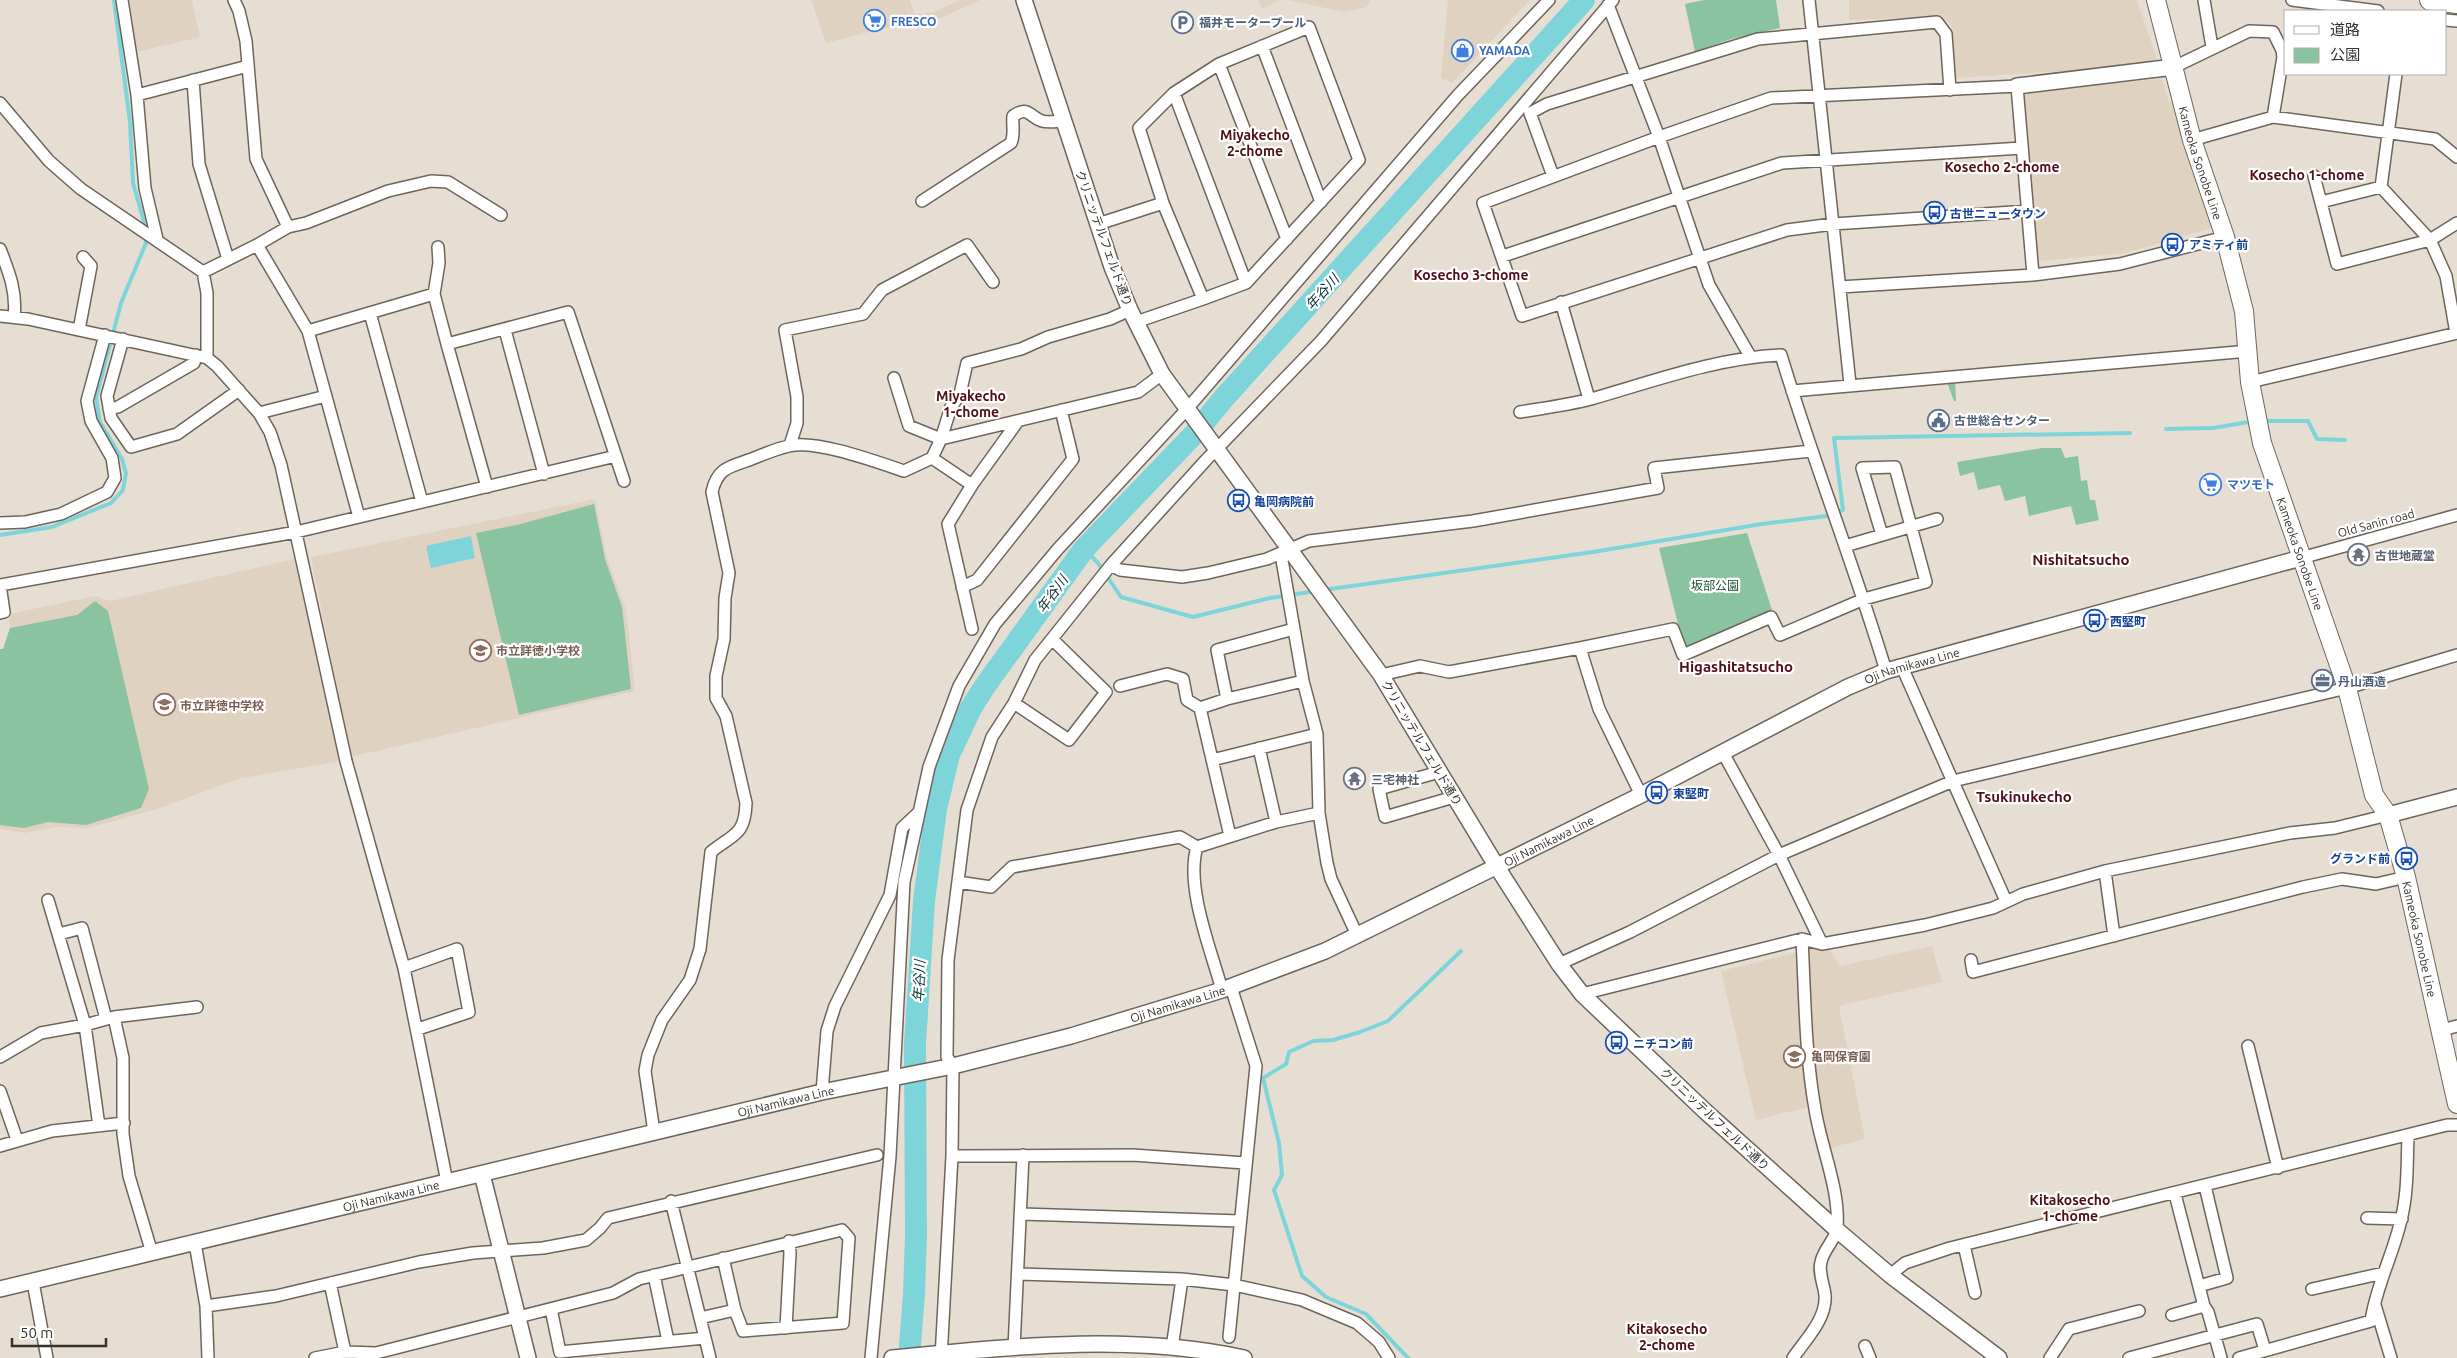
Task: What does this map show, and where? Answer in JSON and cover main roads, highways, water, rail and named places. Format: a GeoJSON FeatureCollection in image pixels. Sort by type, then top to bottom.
{"type":"FeatureCollection","features":[{"type":"Feature","properties":{"kind":"highway"},"geometry":{"type":"LineString","coordinates":[[2430,0],[2457,3]]}},
{"type":"Feature","properties":{"kind":"main road","name":"クリニッテルフェルド通り"},"geometry":{"type":"LineString","coordinates":[[1024,0],[1112,267],[1133,316],[1162,374],[1380,675],[1497,867],[1559,964],[1582,994],[1706,1112],[1837,1230],[1890,1275],[1999,1358]]}},
{"type":"Feature","properties":{"kind":"main road","name":"Kameoka Sonobe Line"},"geometry":{"type":"LineString","coordinates":[[2156,0],[2192,140],[2226,238],[2244,311],[2249,351],[2250,382],[2262,443],[2347,688],[2374,795],[2388,815],[2449,1028],[2457,1104]]}},
{"type":"Feature","properties":{"kind":"main road"},"geometry":{"type":"LineString","coordinates":[[2017,86],[2174,67]]}},
{"type":"Feature","properties":{"kind":"main road","name":"Oji Namikawa Line"},"geometry":{"type":"LineString","coordinates":[[0,1289],[822,1092],[946,1067],[1071,1036],[1227,988],[1325,951],[1640,795],[1848,687],[1886,671],[2301,558]]}},
{"type":"Feature","properties":{"kind":"main road"},"geometry":{"type":"LineString","coordinates":[[2388,815],[2457,797]]}},
{"type":"Feature","properties":{"kind":"main road"},"geometry":{"type":"LineString","coordinates":[[482,1174],[528,1358]]}},
{"type":"Feature","properties":{"kind":"main road"},"geometry":{"type":"LineString","coordinates":[[892,1358],[1014,1348],[1098,1344],[1172,1348],[1244,1358]]}},
{"type":"Feature","properties":{"kind":"water"},"geometry":{"type":"Polygon","coordinates":[[[471,536],[475,558],[431,568],[426,546],[471,536]]]}},
{"type":"Feature","properties":{"kind":"waterway"},"geometry":{"type":"LineString","coordinates":[[0,535],[52,527],[111,503],[123,490],[126,473],[122,459],[100,422],[96,398],[121,303],[146,243],[144,222],[133,183],[130,122],[114,0]]}},
{"type":"Feature","properties":{"kind":"waterway","name":"年谷川"},"geometry":{"type":"LineString","coordinates":[[909,1358],[916,1236],[915,1044],[924,901],[936,809],[949,755],[971,708],[1084,549],[1197,431],[1223,399],[1584,0]]}},
{"type":"Feature","properties":{"kind":"waterway"},"geometry":{"type":"LineString","coordinates":[[2263,421],[2308,421],[2317,439],[2345,440]]}},
{"type":"Feature","properties":{"kind":"waterway"},"geometry":{"type":"LineString","coordinates":[[2166,429],[2213,428],[2249,422]]}},
{"type":"Feature","properties":{"kind":"waterway"},"geometry":{"type":"LineString","coordinates":[[1323,590],[1593,552],[1762,524],[1827,516],[1843,510],[1834,438],[2130,433]]}},
{"type":"Feature","properties":{"kind":"waterway"},"geometry":{"type":"LineString","coordinates":[[1084,549],[1098,563],[1121,597],[1193,617],[1270,598],[1316,591]]}},
{"type":"Feature","properties":{"kind":"waterway"},"geometry":{"type":"LineString","coordinates":[[1408,1358],[1366,1314],[1326,1297],[1302,1276],[1274,1190],[1282,1175],[1279,1143],[1263,1078],[1286,1064],[1289,1052],[1313,1041],[1333,1040],[1388,1021],[1461,951]]}},
{"type":"Feature","properties":{"kind":"place","name":"FRESCO"},"geometry":{"type":"Point","coordinates":[875,21]}},
{"type":"Feature","properties":{"kind":"place","name":"福井モータープール"},"geometry":{"type":"Point","coordinates":[1183,22]}},
{"type":"Feature","properties":{"kind":"place","name":"YAMADA"},"geometry":{"type":"Point","coordinates":[1463,50]}},
{"type":"Feature","properties":{"kind":"place","name":"古世ニュータウン"},"geometry":{"type":"Point","coordinates":[1934,213]}},
{"type":"Feature","properties":{"kind":"place","name":"アミティ前"},"geometry":{"type":"Point","coordinates":[2173,244]}},
{"type":"Feature","properties":{"kind":"place","name":"古世総合センター"},"geometry":{"type":"Point","coordinates":[1938,420]}},
{"type":"Feature","properties":{"kind":"place","name":"マツモト"},"geometry":{"type":"Point","coordinates":[2211,484]}},
{"type":"Feature","properties":{"kind":"place","name":"亀岡病院前"},"geometry":{"type":"Point","coordinates":[1238,501]}},
{"type":"Feature","properties":{"kind":"place","name":"古世地蔵堂"},"geometry":{"type":"Point","coordinates":[2359,555]}},
{"type":"Feature","properties":{"kind":"place","name":"西堅町"},"geometry":{"type":"Point","coordinates":[2094,621]}},
{"type":"Feature","properties":{"kind":"place","name":"市立詳徳小学校"},"geometry":{"type":"Point","coordinates":[480,650]}},
{"type":"Feature","properties":{"kind":"place","name":"丹山酒造"},"geometry":{"type":"Point","coordinates":[2322,681]}},
{"type":"Feature","properties":{"kind":"place","name":"市立詳徳中学校"},"geometry":{"type":"Point","coordinates":[164,705]}},
{"type":"Feature","properties":{"kind":"place","name":"三宅神社"},"geometry":{"type":"Point","coordinates":[1355,779]}},
{"type":"Feature","properties":{"kind":"place","name":"東堅町"},"geometry":{"type":"Point","coordinates":[1657,793]}},
{"type":"Feature","properties":{"kind":"place","name":"グランド前"},"geometry":{"type":"Point","coordinates":[2406,858]}},
{"type":"Feature","properties":{"kind":"place","name":"ニチコン前"},"geometry":{"type":"Point","coordinates":[1617,1043]}},
{"type":"Feature","properties":{"kind":"place","name":"亀岡保育園"},"geometry":{"type":"Point","coordinates":[1795,1056]}},
{"type":"Feature","properties":{"kind":"district","name":"Miyakecho 2-chome"},"geometry":{"type":"Point","coordinates":[1255,144]}},
{"type":"Feature","properties":{"kind":"district","name":"Kosecho 2-chome"},"geometry":{"type":"Point","coordinates":[2002,167]}},
{"type":"Feature","properties":{"kind":"district","name":"Kosecho 1-chome"},"geometry":{"type":"Point","coordinates":[2307,175]}},
{"type":"Feature","properties":{"kind":"district","name":"Kosecho 3-chome"},"geometry":{"type":"Point","coordinates":[1471,275]}},
{"type":"Feature","properties":{"kind":"district","name":"Miyakecho 1-chome"},"geometry":{"type":"Point","coordinates":[971,404]}},
{"type":"Feature","properties":{"kind":"district","name":"Nishitatsucho"},"geometry":{"type":"Point","coordinates":[2081,559]}},
{"type":"Feature","properties":{"kind":"district","name":"Higashitatsucho"},"geometry":{"type":"Point","coordinates":[1736,666]}},
{"type":"Feature","properties":{"kind":"district","name":"Tsukinukecho"},"geometry":{"type":"Point","coordinates":[2024,796]}},
{"type":"Feature","properties":{"kind":"district","name":"Kitakosecho 1-chome"},"geometry":{"type":"Point","coordinates":[2070,1208]}},
{"type":"Feature","properties":{"kind":"district","name":"Kitakosecho 2-chome"},"geometry":{"type":"Point","coordinates":[1667,1338]}},
{"type":"Feature","properties":{"kind":"park label","name":"坂部公園"},"geometry":{"type":"Point","coordinates":[1715,585]}}]}
